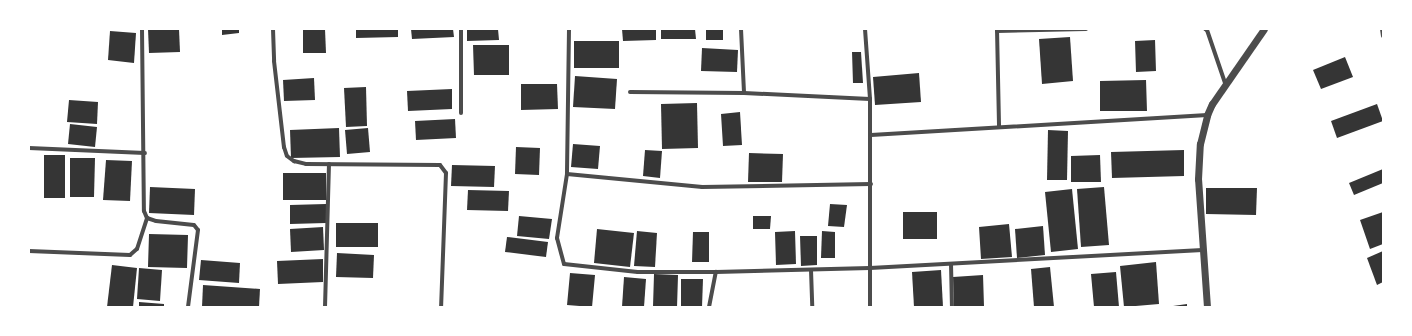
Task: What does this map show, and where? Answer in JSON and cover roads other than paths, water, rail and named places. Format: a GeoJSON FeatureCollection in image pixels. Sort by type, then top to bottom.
{"type":"FeatureCollection","features":[{"type":"Feature","properties":{"kind":"street"},"geometry":{"type":"LineString","coordinates":[[29,251],[130,255],[137,249],[147,218],[144,211],[145,153],[142,29]]}},
{"type":"Feature","properties":{"kind":"street"},"geometry":{"type":"LineString","coordinates":[[273,29],[278,106],[287,156],[294,162],[306,164],[440,165],[446,173],[441,307]]}},
{"type":"Feature","properties":{"kind":"street"},"geometry":{"type":"LineString","coordinates":[[461,113],[462,29]]}},
{"type":"Feature","properties":{"kind":"street"},"geometry":{"type":"LineString","coordinates":[[569,29],[567,174],[557,238],[564,264],[638,272],[811,270],[1204,250]]}},
{"type":"Feature","properties":{"kind":"street"},"geometry":{"type":"LineString","coordinates":[[740,29],[744,93]]}},
{"type":"Feature","properties":{"kind":"street"},"geometry":{"type":"LineString","coordinates":[[865,29],[871,135],[870,307]]}},
{"type":"Feature","properties":{"kind":"street"},"geometry":{"type":"LineString","coordinates":[[999,127],[997,30],[1086,29]]}},
{"type":"Feature","properties":{"kind":"street"},"geometry":{"type":"LineString","coordinates":[[1205,29],[1207,30],[1225,83]]}},
{"type":"Feature","properties":{"kind":"street"},"geometry":{"type":"LineString","coordinates":[[1207,307],[1198,162],[1207,115],[1225,83],[1264,29]]}},
{"type":"Feature","properties":{"kind":"street"},"geometry":{"type":"LineString","coordinates":[[1382,29],[1383,36]]}},
{"type":"Feature","properties":{"kind":"street"},"geometry":{"type":"LineString","coordinates":[[630,92],[744,93],[870,100]]}},
{"type":"Feature","properties":{"kind":"street"},"geometry":{"type":"LineString","coordinates":[[871,135],[1207,115]]}},
{"type":"Feature","properties":{"kind":"street"},"geometry":{"type":"LineString","coordinates":[[29,148],[145,153]]}},
{"type":"Feature","properties":{"kind":"street"},"geometry":{"type":"LineString","coordinates":[[325,307],[329,164]]}},
{"type":"Feature","properties":{"kind":"street"},"geometry":{"type":"LineString","coordinates":[[567,174],[702,187],[871,184]]}},
{"type":"Feature","properties":{"kind":"street"},"geometry":{"type":"LineString","coordinates":[[147,218],[156,222],[194,225],[198,230],[188,307]]}},
{"type":"Feature","properties":{"kind":"street"},"geometry":{"type":"LineString","coordinates":[[951,264],[952,307]]}},
{"type":"Feature","properties":{"kind":"street"},"geometry":{"type":"LineString","coordinates":[[811,270],[812,307]]}},
{"type":"Feature","properties":{"kind":"street"},"geometry":{"type":"LineString","coordinates":[[709,307],[716,272]]}}]}
